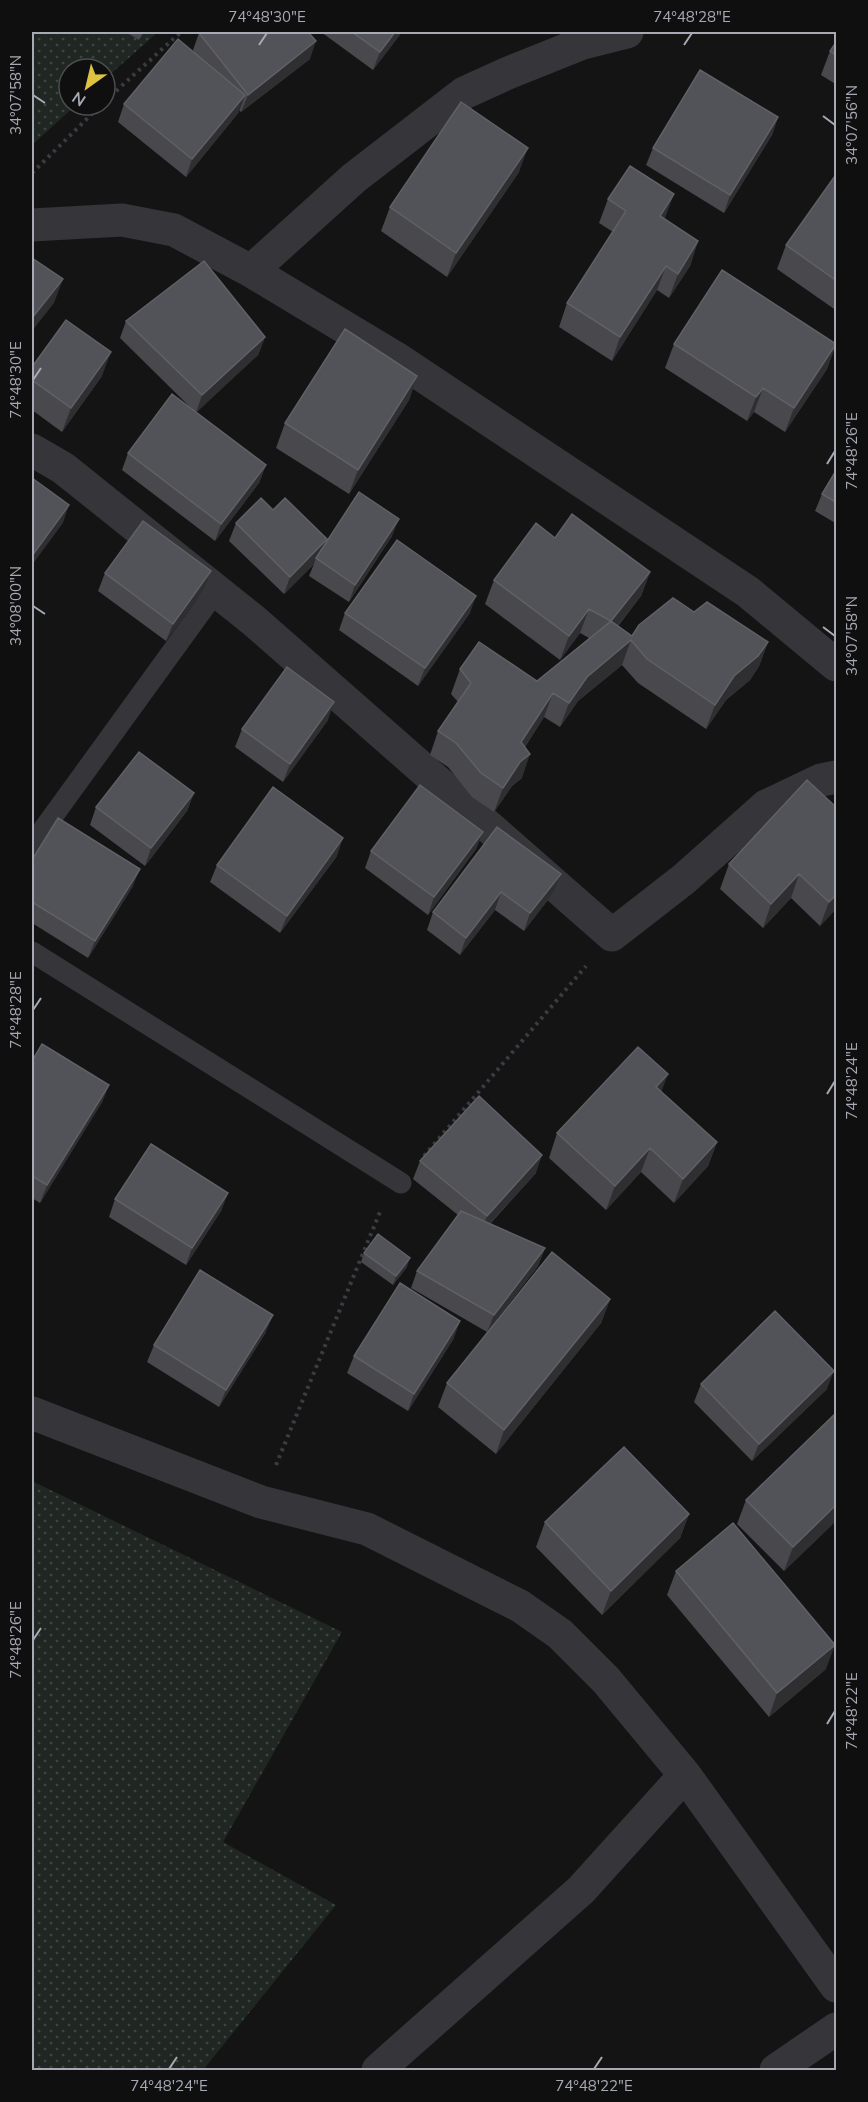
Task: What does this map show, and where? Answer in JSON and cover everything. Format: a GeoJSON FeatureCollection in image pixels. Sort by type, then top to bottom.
{"type":"FeatureCollection","features":[{"type":"Feature","properties":{"kind":"street"},"geometry":{"type":"LineString","coordinates":[[251,271],[354,178],[464,93],[583,43],[627,32]]}},
{"type":"Feature","properties":{"kind":"street"},"geometry":{"type":"LineString","coordinates":[[32,225],[122,220],[174,230],[251,271],[399,360],[748,592],[837,665]]}},
{"type":"Feature","properties":{"kind":"street"},"geometry":{"type":"LineString","coordinates":[[32,450],[63,468],[253,620],[612,935],[684,879],[766,806],[821,780],[837,777]]}},
{"type":"Feature","properties":{"kind":"street"},"geometry":{"type":"LineString","coordinates":[[34,1419],[261,1502],[367,1529],[520,1606],[560,1634],[606,1680],[685,1775],[837,1986]]}},
{"type":"Feature","properties":{"kind":"street"},"geometry":{"type":"LineString","coordinates":[[378,2070],[581,1890],[685,1775]]}},
{"type":"Feature","properties":{"kind":"street"},"geometry":{"type":"LineString","coordinates":[[776,2070],[837,2029]]}},
{"type":"Feature","properties":{"kind":"lane"},"geometry":{"type":"LineString","coordinates":[[32,845],[216,591]]}},
{"type":"Feature","properties":{"kind":"lane"},"geometry":{"type":"LineString","coordinates":[[32,952],[401,1183]]}},
{"type":"Feature","properties":{"kind":"path"},"geometry":{"type":"LineString","coordinates":[[117,90],[182,32]]}},
{"type":"Feature","properties":{"kind":"path"},"geometry":{"type":"LineString","coordinates":[[32,173],[89,117]]}},
{"type":"Feature","properties":{"kind":"shaded area"},"geometry":{"type":"Polygon","coordinates":[[[32,32],[158,32],[117,68],[117,57],[57,57],[57,117],[63,117],[32,145],[32,32]]]}},
{"type":"Feature","properties":{"kind":"shaded area"},"geometry":{"type":"Polygon","coordinates":[[[32,1481],[342,1632],[223,1842],[336,1905],[203,2070],[32,2070],[32,1481]]]}},
{"type":"Feature","properties":{"kind":"building"},"geometry":{"type":"Polygon","coordinates":[[[308,32],[316,41],[248,95],[199,33],[308,32]]]}},
{"type":"Feature","properties":{"kind":"building"},"geometry":{"type":"Polygon","coordinates":[[[352,32],[395,32],[380,52],[352,32]]]}},
{"type":"Feature","properties":{"kind":"building"},"geometry":{"type":"Polygon","coordinates":[[[178,39],[245,95],[192,159],[124,104],[178,39]]]}},
{"type":"Feature","properties":{"kind":"building"},"geometry":{"type":"Polygon","coordinates":[[[837,41],[837,56],[830,51],[837,41]]]}},
{"type":"Feature","properties":{"kind":"building"},"geometry":{"type":"Polygon","coordinates":[[[700,70],[778,117],[730,195],[653,148],[700,70]]]}},
{"type":"Feature","properties":{"kind":"building"},"geometry":{"type":"Polygon","coordinates":[[[461,102],[528,148],[456,253],[390,207],[461,102]]]}},
{"type":"Feature","properties":{"kind":"building"},"geometry":{"type":"Polygon","coordinates":[[[630,166],[674,194],[660,216],[698,241],[678,274],[666,266],[620,337],[567,303],[626,211],[608,199],[630,166]]]}},
{"type":"Feature","properties":{"kind":"building"},"geometry":{"type":"Polygon","coordinates":[[[837,173],[837,281],[786,245],[837,173]]]}},
{"type":"Feature","properties":{"kind":"building"},"geometry":{"type":"Polygon","coordinates":[[[32,258],[63,279],[32,318],[32,258]]]}},
{"type":"Feature","properties":{"kind":"building"},"geometry":{"type":"Polygon","coordinates":[[[204,261],[265,337],[202,395],[126,321],[204,261]]]}},
{"type":"Feature","properties":{"kind":"building"},"geometry":{"type":"Polygon","coordinates":[[[722,270],[836,344],[794,408],[763,388],[756,397],[674,344],[722,270]]]}},
{"type":"Feature","properties":{"kind":"building"},"geometry":{"type":"Polygon","coordinates":[[[66,320],[111,352],[71,408],[32,380],[32,367],[66,320]]]}},
{"type":"Feature","properties":{"kind":"building"},"geometry":{"type":"Polygon","coordinates":[[[345,329],[417,376],[358,470],[285,423],[345,329]]]}},
{"type":"Feature","properties":{"kind":"building"},"geometry":{"type":"Polygon","coordinates":[[[172,394],[266,465],[221,524],[128,453],[172,394]]]}},
{"type":"Feature","properties":{"kind":"building"},"geometry":{"type":"Polygon","coordinates":[[[837,469],[837,503],[822,494],[837,469]]]}},
{"type":"Feature","properties":{"kind":"building"},"geometry":{"type":"Polygon","coordinates":[[[32,478],[69,505],[32,556],[32,478]]]}},
{"type":"Feature","properties":{"kind":"building"},"geometry":{"type":"Polygon","coordinates":[[[359,492],[399,519],[355,585],[316,558],[359,492]]]}},
{"type":"Feature","properties":{"kind":"building"},"geometry":{"type":"Polygon","coordinates":[[[261,498],[273,510],[285,498],[327,539],[290,577],[236,523],[261,498]]]}},
{"type":"Feature","properties":{"kind":"building"},"geometry":{"type":"Polygon","coordinates":[[[572,514],[650,572],[611,621],[589,609],[569,636],[494,580],[536,523],[555,538],[572,514]]]}},
{"type":"Feature","properties":{"kind":"building"},"geometry":{"type":"Polygon","coordinates":[[[143,521],[211,571],[173,624],[105,573],[143,521]]]}},
{"type":"Feature","properties":{"kind":"building"},"geometry":{"type":"Polygon","coordinates":[[[397,540],[476,596],[425,668],[345,613],[397,540]]]}},
{"type":"Feature","properties":{"kind":"building"},"geometry":{"type":"Polygon","coordinates":[[[673,598],[694,612],[707,602],[768,642],[758,656],[734,676],[715,705],[647,659],[631,640],[587,677],[569,703],[553,693],[521,742],[530,754],[520,762],[503,788],[481,773],[456,743],[438,731],[471,683],[460,669],[479,642],[537,681],[611,621],[632,636],[639,625],[673,598]]]}},
{"type":"Feature","properties":{"kind":"building"},"geometry":{"type":"Polygon","coordinates":[[[287,667],[334,702],[290,764],[242,729],[287,667]]]}},
{"type":"Feature","properties":{"kind":"building"},"geometry":{"type":"Polygon","coordinates":[[[139,752],[194,793],[151,848],[96,807],[139,752]]]}},
{"type":"Feature","properties":{"kind":"building"},"geometry":{"type":"Polygon","coordinates":[[[807,780],[837,808],[837,894],[829,902],[799,874],[771,904],[729,864],[807,780]]]}},
{"type":"Feature","properties":{"kind":"building"},"geometry":{"type":"Polygon","coordinates":[[[420,785],[483,832],[434,897],[371,851],[420,785]]]}},
{"type":"Feature","properties":{"kind":"building"},"geometry":{"type":"Polygon","coordinates":[[[273,787],[343,838],[287,916],[217,865],[273,787]]]}},
{"type":"Feature","properties":{"kind":"building"},"geometry":{"type":"Polygon","coordinates":[[[58,818],[140,869],[95,941],[32,902],[32,860],[58,818]]]}},
{"type":"Feature","properties":{"kind":"building"},"geometry":{"type":"Polygon","coordinates":[[[497,827],[561,874],[530,913],[501,892],[466,938],[433,912],[497,827]]]}},
{"type":"Feature","properties":{"kind":"building"},"geometry":{"type":"Polygon","coordinates":[[[42,1044],[109,1085],[47,1185],[32,1176],[32,1061],[42,1044]]]}},
{"type":"Feature","properties":{"kind":"building"},"geometry":{"type":"Polygon","coordinates":[[[638,1047],[668,1074],[656,1087],[717,1142],[683,1179],[650,1148],[615,1186],[557,1133],[638,1047]]]}},
{"type":"Feature","properties":{"kind":"building"},"geometry":{"type":"Polygon","coordinates":[[[479,1096],[542,1155],[487,1216],[420,1161],[479,1096]]]}},
{"type":"Feature","properties":{"kind":"building"},"geometry":{"type":"Polygon","coordinates":[[[151,1144],[228,1193],[192,1248],[115,1199],[151,1144]]]}},
{"type":"Feature","properties":{"kind":"building"},"geometry":{"type":"Polygon","coordinates":[[[461,1211],[545,1248],[494,1315],[417,1271],[461,1211]]]}},
{"type":"Feature","properties":{"kind":"building"},"geometry":{"type":"Polygon","coordinates":[[[378,1234],[410,1258],[396,1276],[364,1253],[378,1234]]]}},
{"type":"Feature","properties":{"kind":"building"},"geometry":{"type":"Polygon","coordinates":[[[552,1252],[610,1299],[504,1430],[447,1383],[552,1252]]]}},
{"type":"Feature","properties":{"kind":"building"},"geometry":{"type":"Polygon","coordinates":[[[200,1270],[273,1315],[226,1390],[154,1345],[200,1270]]]}},
{"type":"Feature","properties":{"kind":"building"},"geometry":{"type":"Polygon","coordinates":[[[400,1283],[460,1321],[414,1394],[354,1356],[400,1283]]]}},
{"type":"Feature","properties":{"kind":"building"},"geometry":{"type":"Polygon","coordinates":[[[775,1311],[834,1371],[759,1444],[701,1384],[775,1311]]]}},
{"type":"Feature","properties":{"kind":"building"},"geometry":{"type":"Polygon","coordinates":[[[837,1412],[837,1504],[793,1547],[746,1500],[837,1412]]]}},
{"type":"Feature","properties":{"kind":"building"},"geometry":{"type":"Polygon","coordinates":[[[624,1447],[689,1514],[611,1591],[545,1522],[624,1447]]]}},
{"type":"Feature","properties":{"kind":"building"},"geometry":{"type":"Polygon","coordinates":[[[733,1523],[835,1645],[777,1693],[676,1571],[733,1523]]]}}]}
